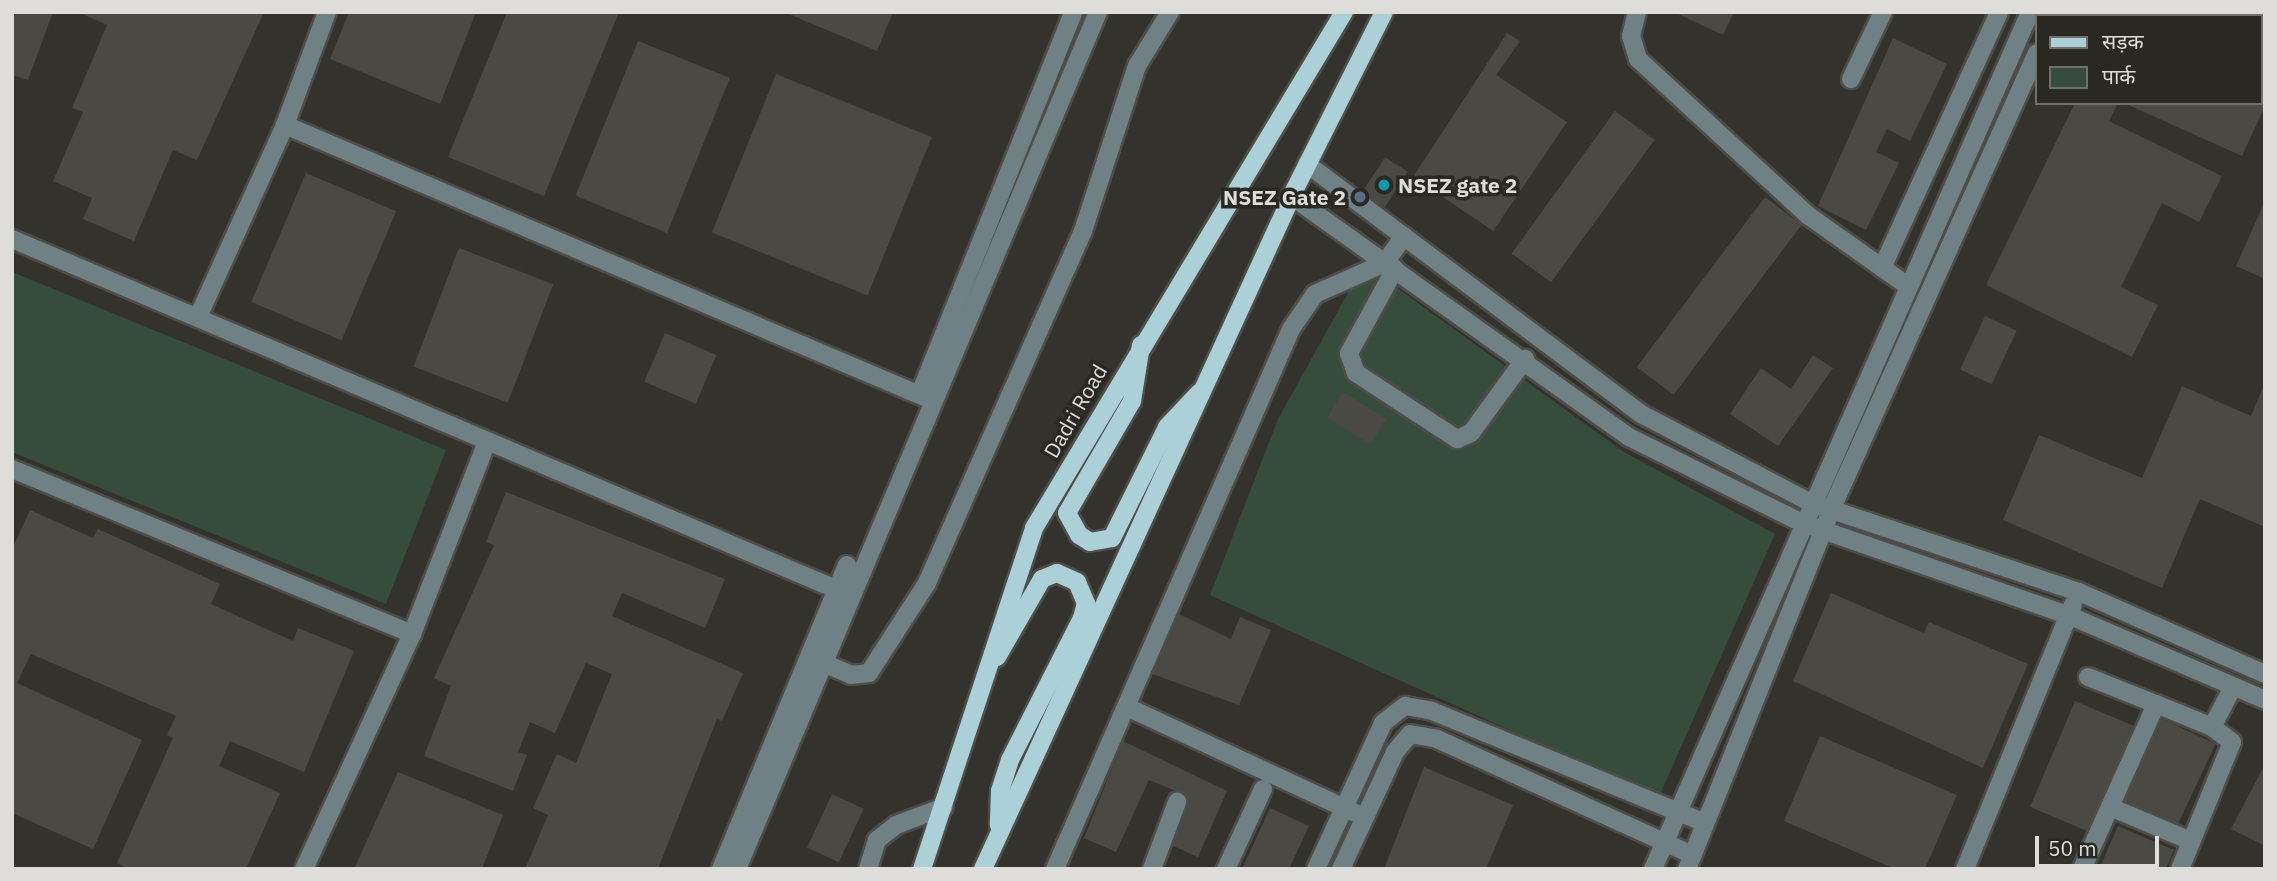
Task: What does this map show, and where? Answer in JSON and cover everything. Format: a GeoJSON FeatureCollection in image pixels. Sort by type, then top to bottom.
{"type":"FeatureCollection","features":[{"type":"Feature","properties":{"kind":"main road","name":"Dadri Road"},"geometry":{"type":"LineString","coordinates":[[922,869],[944,807],[971,707],[1034,528],[1141,343],[1344,12]]}},
{"type":"Feature","properties":{"kind":"main road"},"geometry":{"type":"LineString","coordinates":[[983,869],[1291,196],[1384,12]]}},
{"type":"Feature","properties":{"kind":"main road"},"geometry":{"type":"LineString","coordinates":[[1141,343],[1132,401],[1067,513],[1079,535],[1090,542],[1112,538],[1167,427],[1206,385]]}},
{"type":"Feature","properties":{"kind":"main road"},"geometry":{"type":"LineString","coordinates":[[971,707],[1032,590],[1050,573],[1077,582],[1086,603],[1082,618],[1010,760],[1000,791],[999,834]]}},
{"type":"Feature","properties":{"kind":"street"},"geometry":{"type":"LineString","coordinates":[[198,317],[285,125],[327,12]]}},
{"type":"Feature","properties":{"kind":"street"},"geometry":{"type":"LineString","coordinates":[[924,397],[1073,12]]}},
{"type":"Feature","properties":{"kind":"street"},"geometry":{"type":"LineString","coordinates":[[721,869],[924,397],[1098,12]]}},
{"type":"Feature","properties":{"kind":"street"},"geometry":{"type":"LineString","coordinates":[[821,662],[850,675],[869,673],[927,583],[1083,231],[1137,66],[1170,12]]}},
{"type":"Feature","properties":{"kind":"street"},"geometry":{"type":"LineString","coordinates":[[1637,12],[1631,36],[1638,59],[1809,216],[1908,286]]}},
{"type":"Feature","properties":{"kind":"street"},"geometry":{"type":"LineString","coordinates":[[1851,79],[1882,12]]}},
{"type":"Feature","properties":{"kind":"street"},"geometry":{"type":"LineString","coordinates":[[1882,268],[1999,12]]}},
{"type":"Feature","properties":{"kind":"street"},"geometry":{"type":"LineString","coordinates":[[1653,869],[1802,523],[2030,12]]}},
{"type":"Feature","properties":{"kind":"street"},"geometry":{"type":"LineString","coordinates":[[1410,734],[1437,739],[1663,843],[1690,862],[1831,510],[2036,54]]}},
{"type":"Feature","properties":{"kind":"street"},"geometry":{"type":"LineString","coordinates":[[285,125],[924,397]]}},
{"type":"Feature","properties":{"kind":"street"},"geometry":{"type":"LineString","coordinates":[[1307,164],[1641,414],[1811,503],[2079,593],[2265,674]]}},
{"type":"Feature","properties":{"kind":"street"},"geometry":{"type":"LineString","coordinates":[[1291,196],[1525,359],[1629,437],[1802,523],[2068,615],[2265,700]]}},
{"type":"Feature","properties":{"kind":"street"},"geometry":{"type":"LineString","coordinates":[[1404,236],[1349,353],[1356,373],[1457,439],[1471,433],[1525,359]]}},
{"type":"Feature","properties":{"kind":"street"},"geometry":{"type":"LineString","coordinates":[[12,239],[842,592]]}},
{"type":"Feature","properties":{"kind":"street"},"geometry":{"type":"LineString","coordinates":[[1055,869],[1300,313],[1328,285],[1390,266]]}},
{"type":"Feature","properties":{"kind":"street"},"geometry":{"type":"LineString","coordinates":[[1543,373],[1559,353]]}},
{"type":"Feature","properties":{"kind":"street"},"geometry":{"type":"LineString","coordinates":[[304,869],[412,634],[487,442]]}},
{"type":"Feature","properties":{"kind":"street"},"geometry":{"type":"LineString","coordinates":[[12,469],[412,634]]}},
{"type":"Feature","properties":{"kind":"street"},"geometry":{"type":"LineString","coordinates":[[737,869],[821,662],[842,592]]}},
{"type":"Feature","properties":{"kind":"street"},"geometry":{"type":"LineString","coordinates":[[1965,869],[2079,593]]}},
{"type":"Feature","properties":{"kind":"street"},"geometry":{"type":"LineString","coordinates":[[2088,677],[2212,727],[2232,742],[2180,869]]}},
{"type":"Feature","properties":{"kind":"street"},"geometry":{"type":"LineString","coordinates":[[2212,727],[2233,687]]}},
{"type":"Feature","properties":{"kind":"street"},"geometry":{"type":"LineString","coordinates":[[2082,869],[2156,704]]}},
{"type":"Feature","properties":{"kind":"street"},"geometry":{"type":"LineString","coordinates":[[1126,707],[1363,817]]}},
{"type":"Feature","properties":{"kind":"street"},"geometry":{"type":"LineString","coordinates":[[1317,869],[1383,723],[1393,711],[1416,707],[1705,822]]}},
{"type":"Feature","properties":{"kind":"street"},"geometry":{"type":"LineString","coordinates":[[1341,869],[1363,817],[1410,734],[1416,707]]}},
{"type":"Feature","properties":{"kind":"street"},"geometry":{"type":"LineString","coordinates":[[1226,869],[1263,789]]}},
{"type":"Feature","properties":{"kind":"street"},"geometry":{"type":"LineString","coordinates":[[1152,869],[1177,802]]}},
{"type":"Feature","properties":{"kind":"street"},"geometry":{"type":"LineString","coordinates":[[868,869],[877,840],[896,825],[944,807]]}},
{"type":"Feature","properties":{"kind":"street"},"geometry":{"type":"LineString","coordinates":[[2110,807],[2191,841]]}},
{"type":"Feature","properties":{"kind":"green space"},"geometry":{"type":"Polygon","coordinates":[[[1364,264],[1624,452],[1775,534],[1659,797],[1210,595],[1278,419],[1364,264]]]}},
{"type":"Feature","properties":{"kind":"green space"},"geometry":{"type":"Polygon","coordinates":[[[12,272],[446,450],[386,604],[12,452],[12,272]]]}},
{"type":"Feature","properties":{"kind":"building"},"geometry":{"type":"Polygon","coordinates":[[[12,12],[53,12],[28,80],[12,75],[12,12]]]}},
{"type":"Feature","properties":{"kind":"building"},"geometry":{"type":"Polygon","coordinates":[[[78,12],[264,12],[197,160],[173,150],[134,241],[83,219],[92,198],[53,181],[83,112],[72,108],[107,25],[78,12]]]}},
{"type":"Feature","properties":{"kind":"building"},"geometry":{"type":"Polygon","coordinates":[[[349,12],[476,12],[440,104],[330,59],[349,12]]]}},
{"type":"Feature","properties":{"kind":"building"},"geometry":{"type":"Polygon","coordinates":[[[507,12],[619,12],[544,196],[448,157],[507,12]]]}},
{"type":"Feature","properties":{"kind":"building"},"geometry":{"type":"Polygon","coordinates":[[[784,12],[893,12],[877,51],[784,12]]]}},
{"type":"Feature","properties":{"kind":"building"},"geometry":{"type":"Polygon","coordinates":[[[1674,12],[1734,12],[1723,35],[1674,12]]]}},
{"type":"Feature","properties":{"kind":"building"},"geometry":{"type":"Polygon","coordinates":[[[1507,33],[1520,41],[1496,75],[1567,122],[1493,231],[1413,177],[1507,33]]]}},
{"type":"Feature","properties":{"kind":"building"},"geometry":{"type":"Polygon","coordinates":[[[1893,38],[1947,64],[1910,141],[1887,129],[1876,152],[1899,163],[1866,230],[1818,206],[1893,38]]]}},
{"type":"Feature","properties":{"kind":"building"},"geometry":{"type":"Polygon","coordinates":[[[638,41],[730,78],[667,233],[575,196],[638,41]]]}},
{"type":"Feature","properties":{"kind":"building"},"geometry":{"type":"Polygon","coordinates":[[[776,74],[932,137],[868,295],[712,233],[776,74]]]}},
{"type":"Feature","properties":{"kind":"building"},"geometry":{"type":"Polygon","coordinates":[[[2265,103],[2242,156],[2128,105],[2265,103]]]}},
{"type":"Feature","properties":{"kind":"building"},"geometry":{"type":"Polygon","coordinates":[[[2074,105],[2117,105],[2109,121],[2222,176],[2199,222],[2162,203],[2121,287],[2158,305],[2132,357],[1986,285],[2074,105]]]}},
{"type":"Feature","properties":{"kind":"building"},"geometry":{"type":"Polygon","coordinates":[[[1615,111],[1655,140],[1551,282],[1512,253],[1615,111]]]}},
{"type":"Feature","properties":{"kind":"building","name":"NSEZ gate 2"},"geometry":{"type":"Polygon","coordinates":[[[1385,157],[1408,172],[1385,207],[1362,192],[1385,157]]]}},
{"type":"Feature","properties":{"kind":"building"},"geometry":{"type":"Polygon","coordinates":[[[306,173],[396,211],[342,340],[251,302],[306,173]]]}},
{"type":"Feature","properties":{"kind":"building"},"geometry":{"type":"Polygon","coordinates":[[[1765,197],[1802,225],[1674,395],[1637,367],[1765,197]]]}},
{"type":"Feature","properties":{"kind":"building"},"geometry":{"type":"Polygon","coordinates":[[[2265,201],[2265,279],[2236,266],[2265,201]]]}},
{"type":"Feature","properties":{"kind":"building"},"geometry":{"type":"Polygon","coordinates":[[[459,248],[553,284],[508,403],[413,367],[459,248]]]}},
{"type":"Feature","properties":{"kind":"building"},"geometry":{"type":"Polygon","coordinates":[[[1985,316],[2017,331],[1992,384],[1960,369],[1985,316]]]}},
{"type":"Feature","properties":{"kind":"building"},"geometry":{"type":"Polygon","coordinates":[[[665,333],[717,355],[696,404],[644,382],[665,333]]]}},
{"type":"Feature","properties":{"kind":"building"},"geometry":{"type":"Polygon","coordinates":[[[1813,355],[1833,368],[1778,446],[1730,414],[1761,368],[1791,389],[1813,355]]]}},
{"type":"Feature","properties":{"kind":"building"},"geometry":{"type":"Polygon","coordinates":[[[2265,383],[2265,527],[2200,499],[2162,588],[2003,520],[2039,435],[2142,478],[2182,386],[2251,416],[2265,383]]]}},
{"type":"Feature","properties":{"kind":"building"},"geometry":{"type":"Polygon","coordinates":[[[1343,392],[1386,419],[1370,444],[1327,417],[1343,392]]]}},
{"type":"Feature","properties":{"kind":"building"},"geometry":{"type":"Polygon","coordinates":[[[506,492],[725,579],[705,628],[622,593],[612,616],[743,673],[722,721],[717,719],[658,869],[525,869],[548,815],[533,808],[557,754],[576,763],[612,674],[586,663],[555,733],[530,722],[518,752],[527,755],[513,791],[424,756],[451,686],[434,678],[494,545],[486,542],[506,492]]]}},
{"type":"Feature","properties":{"kind":"building"},"geometry":{"type":"Polygon","coordinates":[[[30,510],[93,538],[98,529],[220,584],[211,604],[293,641],[298,628],[354,651],[304,772],[230,741],[219,766],[280,793],[246,869],[129,869],[117,863],[173,738],[167,735],[176,716],[31,654],[17,683],[142,740],[93,849],[12,813],[12,549],[30,510]]]}},
{"type":"Feature","properties":{"kind":"building"},"geometry":{"type":"Polygon","coordinates":[[[1831,593],[1924,633],[1929,622],[2028,664],[1983,768],[1793,681],[1831,593]]]}},
{"type":"Feature","properties":{"kind":"building"},"geometry":{"type":"Polygon","coordinates":[[[1179,614],[1231,639],[1240,617],[1271,630],[1239,705],[1152,674],[1179,614]]]}},
{"type":"Feature","properties":{"kind":"building"},"geometry":{"type":"Polygon","coordinates":[[[2075,701],[2134,726],[2089,832],[2030,807],[2075,701]]]}},
{"type":"Feature","properties":{"kind":"building"},"geometry":{"type":"Polygon","coordinates":[[[2162,719],[2215,744],[2177,826],[2124,801],[2162,719]]]}},
{"type":"Feature","properties":{"kind":"building"},"geometry":{"type":"Polygon","coordinates":[[[1820,736],[1957,795],[1925,869],[1895,869],[1784,821],[1820,736]]]}},
{"type":"Feature","properties":{"kind":"building"},"geometry":{"type":"Polygon","coordinates":[[[1123,741],[1227,791],[1198,857],[1173,846],[1186,795],[1149,780],[1116,852],[1084,838],[1123,741]]]}},
{"type":"Feature","properties":{"kind":"building"},"geometry":{"type":"Polygon","coordinates":[[[2265,764],[2265,846],[2231,829],[2265,764]]]}},
{"type":"Feature","properties":{"kind":"building"},"geometry":{"type":"Polygon","coordinates":[[[1424,767],[1513,805],[1486,869],[1384,869],[1424,767]]]}},
{"type":"Feature","properties":{"kind":"building"},"geometry":{"type":"Polygon","coordinates":[[[398,772],[503,815],[482,869],[354,869],[398,772]]]}},
{"type":"Feature","properties":{"kind":"building"},"geometry":{"type":"Polygon","coordinates":[[[832,794],[864,809],[839,862],[807,847],[832,794]]]}},
{"type":"Feature","properties":{"kind":"building"},"geometry":{"type":"Polygon","coordinates":[[[1270,808],[1309,826],[1289,869],[1242,869],[1270,808]]]}},
{"type":"Feature","properties":{"kind":"building"},"geometry":{"type":"Polygon","coordinates":[[[2118,826],[2174,850],[2166,869],[2099,869],[2118,826]]]}},
{"type":"Feature","properties":{"kind":"place","name":"NSEZ gate 2"},"geometry":{"type":"Point","coordinates":[1384,185]}},
{"type":"Feature","properties":{"kind":"place","name":"NSEZ Gate 2"},"geometry":{"type":"Point","coordinates":[1360,197]}}]}
